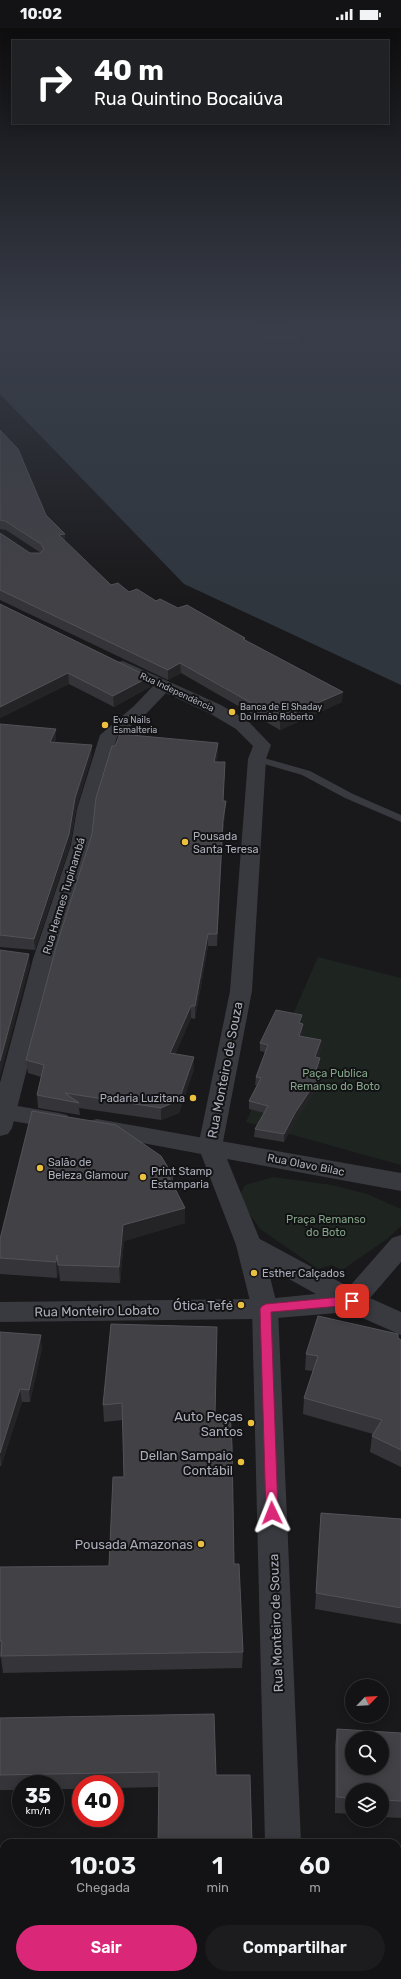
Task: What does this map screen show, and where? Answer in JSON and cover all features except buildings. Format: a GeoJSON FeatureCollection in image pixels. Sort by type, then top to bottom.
{"type":"FeatureCollection","features":[{"type":"Feature","properties":{"kind":"street","name":"Rua Independência"},"geometry":{"type":"LineString","coordinates":[[108,659],[220,712],[242,725],[260,752]]}},
{"type":"Feature","properties":{"kind":"street","name":"Rua Hermes Tupinambá"},"geometry":{"type":"LineString","coordinates":[[1,1117],[44,959],[81,845],[86,809],[109,735],[140,710],[163,686]]}},
{"type":"Feature","properties":{"kind":"street","name":"Rua Monteiro de Souza"},"geometry":{"type":"LineString","coordinates":[[260,752],[241,991],[210,1147],[249,1245],[266,1309],[283,1839]]}},
{"type":"Feature","properties":{"kind":"street"},"geometry":{"type":"LineString","coordinates":[[22,957],[44,959]]}},
{"type":"Feature","properties":{"kind":"street","name":"Rua Olavo Bilac"},"geometry":{"type":"LineString","coordinates":[[1,1117],[210,1147],[401,1182]]}},
{"type":"Feature","properties":{"kind":"street"},"geometry":{"type":"LineString","coordinates":[[249,1245],[352,1301],[401,1324]]}},
{"type":"Feature","properties":{"kind":"street"},"geometry":{"type":"LineString","coordinates":[[352,1301],[401,1245]]}},
{"type":"Feature","properties":{"kind":"street","name":"Rua Monteiro Lobato"},"geometry":{"type":"LineString","coordinates":[[0,1312],[266,1309],[352,1301]]}},
{"type":"Feature","properties":{"kind":"lane"},"geometry":{"type":"LineString","coordinates":[[260,752],[306,773],[349,796],[401,819]]}},
{"type":"Feature","properties":{"kind":"green space","name":"Paça Publica Remanso do Boto"},"geometry":{"type":"Polygon","coordinates":[[[318,957],[401,978],[401,1165],[246,1122],[318,957]]]}},
{"type":"Feature","properties":{"kind":"green space","name":"Praça Remanso do Boto"},"geometry":{"type":"Polygon","coordinates":[[[273,1177],[332,1185],[367,1194],[401,1209],[401,1226],[387,1239],[342,1270],[332,1265],[318,1269],[260,1229],[238,1198],[245,1185],[273,1177]]]}},
{"type":"Feature","properties":{"kind":"shaded area"},"geometry":{"type":"Polygon","coordinates":[[[23,418],[401,418],[401,685],[184,584],[23,418]]]}},
{"type":"Feature","properties":{"kind":"place","name":"Banca de El Shaday Do Irmão Roberto"},"geometry":{"type":"Point","coordinates":[232,712]}},
{"type":"Feature","properties":{"kind":"place","name":"Eva Nails Esmalteria"},"geometry":{"type":"Point","coordinates":[105,725]}},
{"type":"Feature","properties":{"kind":"place","name":"Pousada Santa Teresa"},"geometry":{"type":"Point","coordinates":[185,842]}},
{"type":"Feature","properties":{"kind":"place","name":"Padaria Luzitana"},"geometry":{"type":"Point","coordinates":[193,1098]}},
{"type":"Feature","properties":{"kind":"place","name":"Salão de Beleza Glamour"},"geometry":{"type":"Point","coordinates":[40,1168]}},
{"type":"Feature","properties":{"kind":"place","name":"Print Stamp Estamparia"},"geometry":{"type":"Point","coordinates":[143,1177]}},
{"type":"Feature","properties":{"kind":"place","name":"Esther Calçados"},"geometry":{"type":"Point","coordinates":[254,1273]}},
{"type":"Feature","properties":{"kind":"place","name":"Ótica Tefé"},"geometry":{"type":"Point","coordinates":[241,1305]}},
{"type":"Feature","properties":{"kind":"place","name":"Auto Peças Santos"},"geometry":{"type":"Point","coordinates":[251,1423]}},
{"type":"Feature","properties":{"kind":"place","name":"Dellan Sampaio Contábil"},"geometry":{"type":"Point","coordinates":[241,1462]}},
{"type":"Feature","properties":{"kind":"place","name":"Pousada Amazonas"},"geometry":{"type":"Point","coordinates":[201,1544]}},
{"type":"Feature","properties":{"kind":"route"},"geometry":{"type":"LineString","coordinates":[[272,1513],[266,1309],[352,1301]]}}]}
